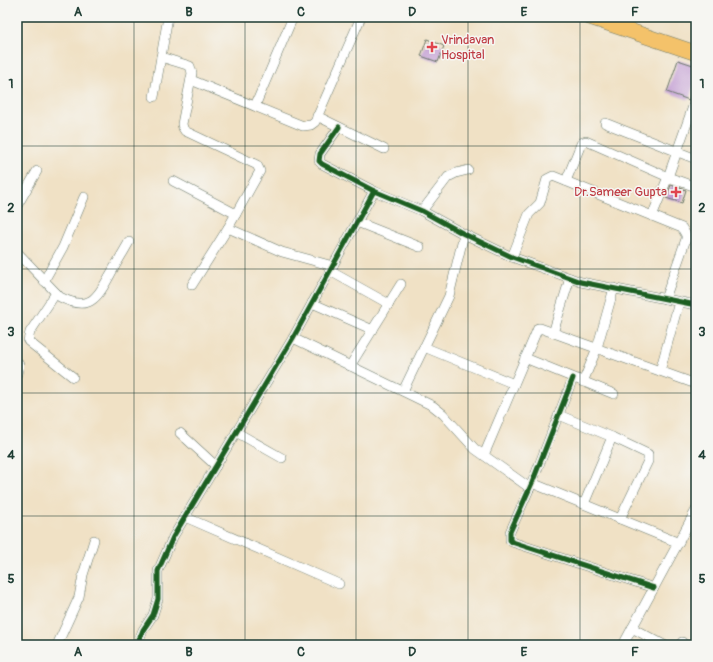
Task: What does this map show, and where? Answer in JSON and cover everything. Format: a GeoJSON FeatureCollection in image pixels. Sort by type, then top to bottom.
{"type":"FeatureCollection","features":[{"type":"Feature","properties":{"kind":"highway"},"geometry":{"type":"LineString","coordinates":[[589,17],[696,54]]}},
{"type":"Feature","properties":{"kind":"highway"},"geometry":{"type":"LineString","coordinates":[[610,17],[696,44]]}},
{"type":"Feature","properties":{"kind":"street"},"geometry":{"type":"LineString","coordinates":[[154,97],[168,17]]}},
{"type":"Feature","properties":{"kind":"street"},"geometry":{"type":"LineString","coordinates":[[255,106],[293,17]]}},
{"type":"Feature","properties":{"kind":"street"},"geometry":{"type":"LineString","coordinates":[[191,80],[303,126],[311,125],[315,122],[361,17]]}},
{"type":"Feature","properties":{"kind":"street"},"geometry":{"type":"LineString","coordinates":[[161,57],[190,66],[192,73],[182,128],[185,131],[257,165],[260,168],[258,176],[228,228],[192,285]]}},
{"type":"Feature","properties":{"kind":"street"},"geometry":{"type":"LineString","coordinates":[[652,216],[668,177],[696,98]]}},
{"type":"Feature","properties":{"kind":"street"},"geometry":{"type":"LineString","coordinates":[[317,116],[384,149]]}},
{"type":"Feature","properties":{"kind":"street"},"geometry":{"type":"LineString","coordinates":[[606,123],[696,159]]}},
{"type":"Feature","properties":{"kind":"street"},"geometry":{"type":"LineString","coordinates":[[339,127],[320,154],[319,161],[374,191],[422,211],[464,234],[512,257],[581,282],[696,305]]}},
{"type":"Feature","properties":{"kind":"street"},"geometry":{"type":"LineString","coordinates":[[566,181],[581,144],[586,141],[668,177],[696,187]]}},
{"type":"Feature","properties":{"kind":"street"},"geometry":{"type":"LineString","coordinates":[[422,211],[448,178],[456,173],[468,170]]}},
{"type":"Feature","properties":{"kind":"street"},"geometry":{"type":"LineString","coordinates":[[17,206],[38,171]]}},
{"type":"Feature","properties":{"kind":"street"},"geometry":{"type":"LineString","coordinates":[[512,257],[529,214],[540,203],[547,179],[553,176],[682,228],[686,238],[665,299]]}},
{"type":"Feature","properties":{"kind":"street"},"geometry":{"type":"LineString","coordinates":[[173,180],[236,214]]}},
{"type":"Feature","properties":{"kind":"street"},"geometry":{"type":"LineString","coordinates":[[137,645],[153,615],[158,599],[158,570],[173,537],[293,338],[374,191]]}},
{"type":"Feature","properties":{"kind":"street"},"geometry":{"type":"LineString","coordinates":[[44,281],[61,251],[84,197]]}},
{"type":"Feature","properties":{"kind":"street"},"geometry":{"type":"LineString","coordinates":[[357,222],[420,247]]}},
{"type":"Feature","properties":{"kind":"street"},"geometry":{"type":"LineString","coordinates":[[228,228],[282,252],[331,268],[389,304]]}},
{"type":"Feature","properties":{"kind":"street"},"geometry":{"type":"LineString","coordinates":[[403,391],[449,296],[464,234]]}},
{"type":"Feature","properties":{"kind":"street"},"geometry":{"type":"LineString","coordinates":[[17,252],[56,293],[69,301],[84,303],[96,298],[100,294],[129,242]]}},
{"type":"Feature","properties":{"kind":"street"},"geometry":{"type":"LineString","coordinates":[[553,332],[570,278]]}},
{"type":"Feature","properties":{"kind":"street"},"geometry":{"type":"LineString","coordinates":[[350,366],[401,284]]}},
{"type":"Feature","properties":{"kind":"street"},"geometry":{"type":"LineString","coordinates":[[583,382],[597,348],[614,288]]}},
{"type":"Feature","properties":{"kind":"street"},"geometry":{"type":"LineString","coordinates":[[56,293],[30,332],[28,341],[73,377]]}},
{"type":"Feature","properties":{"kind":"street"},"geometry":{"type":"LineString","coordinates":[[660,371],[679,302]]}},
{"type":"Feature","properties":{"kind":"street"},"geometry":{"type":"LineString","coordinates":[[312,303],[373,330]]}},
{"type":"Feature","properties":{"kind":"street"},"geometry":{"type":"LineString","coordinates":[[484,455],[538,328],[553,332],[696,384]]}},
{"type":"Feature","properties":{"kind":"street"},"geometry":{"type":"LineString","coordinates":[[293,338],[433,406],[443,414],[475,449],[531,486],[584,504],[679,543]]}},
{"type":"Feature","properties":{"kind":"street"},"geometry":{"type":"LineString","coordinates":[[424,347],[514,384]]}},
{"type":"Feature","properties":{"kind":"street"},"geometry":{"type":"LineString","coordinates":[[525,358],[614,394]]}},
{"type":"Feature","properties":{"kind":"street"},"geometry":{"type":"LineString","coordinates":[[17,361],[20,365],[17,374]]}},
{"type":"Feature","properties":{"kind":"street"},"geometry":{"type":"LineString","coordinates":[[573,378],[531,486],[509,537],[512,542],[654,588]]}},
{"type":"Feature","properties":{"kind":"street"},"geometry":{"type":"LineString","coordinates":[[559,415],[648,454],[649,458],[620,519]]}},
{"type":"Feature","properties":{"kind":"street"},"geometry":{"type":"LineString","coordinates":[[236,432],[282,458]]}},
{"type":"Feature","properties":{"kind":"street"},"geometry":{"type":"LineString","coordinates":[[180,433],[216,466]]}},
{"type":"Feature","properties":{"kind":"street"},"geometry":{"type":"LineString","coordinates":[[584,504],[612,437]]}},
{"type":"Feature","properties":{"kind":"street"},"geometry":{"type":"LineString","coordinates":[[623,645],[695,516]]}},
{"type":"Feature","properties":{"kind":"street"},"geometry":{"type":"LineString","coordinates":[[185,517],[339,584]]}},
{"type":"Feature","properties":{"kind":"street"},"geometry":{"type":"LineString","coordinates":[[57,645],[79,597],[83,575],[94,540]]}},
{"type":"Feature","properties":{"kind":"street"},"geometry":{"type":"LineString","coordinates":[[632,628],[664,645]]}},
{"type":"Feature","properties":{"kind":"building"},"geometry":{"type":"Polygon","coordinates":[[[427,39],[444,46],[438,62],[421,56],[427,39]]]}},
{"type":"Feature","properties":{"kind":"building"},"geometry":{"type":"Polygon","coordinates":[[[678,60],[696,66],[696,78],[689,100],[667,92],[678,60]]]}},
{"type":"Feature","properties":{"kind":"building"},"geometry":{"type":"Polygon","coordinates":[[[671,185],[686,190],[682,203],[666,198],[671,185]]]}},
{"type":"Feature","properties":{"kind":"cycle path"},"geometry":{"type":"LineString","coordinates":[[339,127],[320,154],[319,161],[374,191],[422,211],[464,234],[512,257],[581,282],[696,305]]}},
{"type":"Feature","properties":{"kind":"cycle path"},"geometry":{"type":"LineString","coordinates":[[137,645],[143,630],[153,615],[158,599],[158,571],[173,537],[293,338],[374,191]]}},
{"type":"Feature","properties":{"kind":"cycle path"},"geometry":{"type":"LineString","coordinates":[[573,378],[532,483],[510,532],[510,540],[512,542],[654,588]]}},
{"type":"Feature","properties":{"kind":"place","name":"Vrindavan Hospital"},"geometry":{"type":"Point","coordinates":[432,47]}},
{"type":"Feature","properties":{"kind":"place","name":"Dr.Sameer Gupta"},"geometry":{"type":"Point","coordinates":[676,192]}}]}
